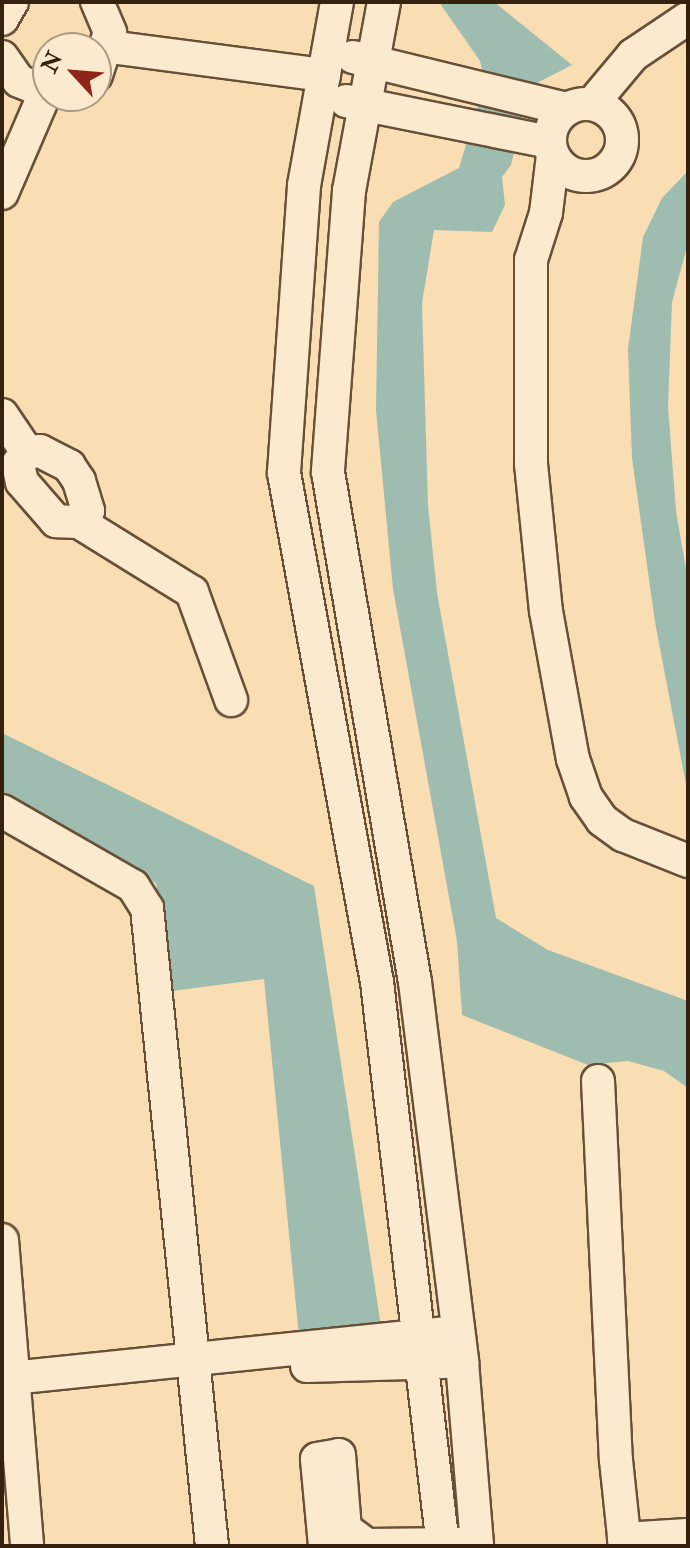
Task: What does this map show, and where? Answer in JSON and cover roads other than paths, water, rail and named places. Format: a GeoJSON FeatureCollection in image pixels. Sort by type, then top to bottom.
{"type":"FeatureCollection","features":[{"type":"Feature","properties":{"kind":"street"},"geometry":{"type":"LineString","coordinates":[[2,19],[12,2]]}},
{"type":"Feature","properties":{"kind":"street"},"geometry":{"type":"LineString","coordinates":[[97,2],[107,18],[106,32]]}},
{"type":"Feature","properties":{"kind":"street"},"geometry":{"type":"LineString","coordinates":[[337,2],[304,186],[284,473],[377,982],[443,1544]]}},
{"type":"Feature","properties":{"kind":"street"},"geometry":{"type":"LineString","coordinates":[[325,1546],[317,1459],[339,1455],[345,1529],[367,1545],[477,1546],[460,1348],[415,982],[328,472],[336,326],[357,147],[381,16]]}},
{"type":"Feature","properties":{"kind":"street"},"geometry":{"type":"LineString","coordinates":[[381,16],[415,70]]}},
{"type":"Feature","properties":{"kind":"street"},"geometry":{"type":"LineString","coordinates":[[688,18],[633,55],[616,77],[552,129],[542,145],[546,213],[531,260],[531,464],[546,611],[573,759],[586,797],[602,820],[623,835],[688,861]]}},
{"type":"Feature","properties":{"kind":"street"},"geometry":{"type":"LineString","coordinates":[[2,57],[19,81],[32,87]]}},
{"type":"Feature","properties":{"kind":"street"},"geometry":{"type":"LineString","coordinates":[[112,61],[324,73],[372,62],[531,100],[604,108],[621,127]]}},
{"type":"Feature","properties":{"kind":"street"},"geometry":{"type":"LineString","coordinates":[[324,73],[364,107],[400,108],[542,145],[570,173],[594,176]]}},
{"type":"Feature","properties":{"kind":"street"},"geometry":{"type":"LineString","coordinates":[[546,213],[615,163],[621,151],[616,77]]}},
{"type":"Feature","properties":{"kind":"street"},"geometry":{"type":"LineString","coordinates":[[357,147],[400,108]]}},
{"type":"Feature","properties":{"kind":"street"},"geometry":{"type":"LineString","coordinates":[[2,193],[38,112]]}},
{"type":"Feature","properties":{"kind":"street"},"geometry":{"type":"LineString","coordinates":[[2,415],[27,452],[52,455],[69,466],[86,496],[88,511],[79,522]]}},
{"type":"Feature","properties":{"kind":"street"},"geometry":{"type":"LineString","coordinates":[[27,452],[18,464],[31,496],[56,521],[79,522],[192,592],[231,700]]}},
{"type":"Feature","properties":{"kind":"street"},"geometry":{"type":"LineString","coordinates":[[2,811],[142,896],[196,1369],[212,1546]]}},
{"type":"Feature","properties":{"kind":"street"},"geometry":{"type":"LineString","coordinates":[[598,1081],[616,1460],[624,1543],[688,1535]]}},
{"type":"Feature","properties":{"kind":"street"},"geometry":{"type":"LineString","coordinates":[[2,1240],[6,1378],[27,1546]]}},
{"type":"Feature","properties":{"kind":"street"},"geometry":{"type":"LineString","coordinates":[[6,1378],[314,1365],[422,1348],[460,1348]]}}]}
